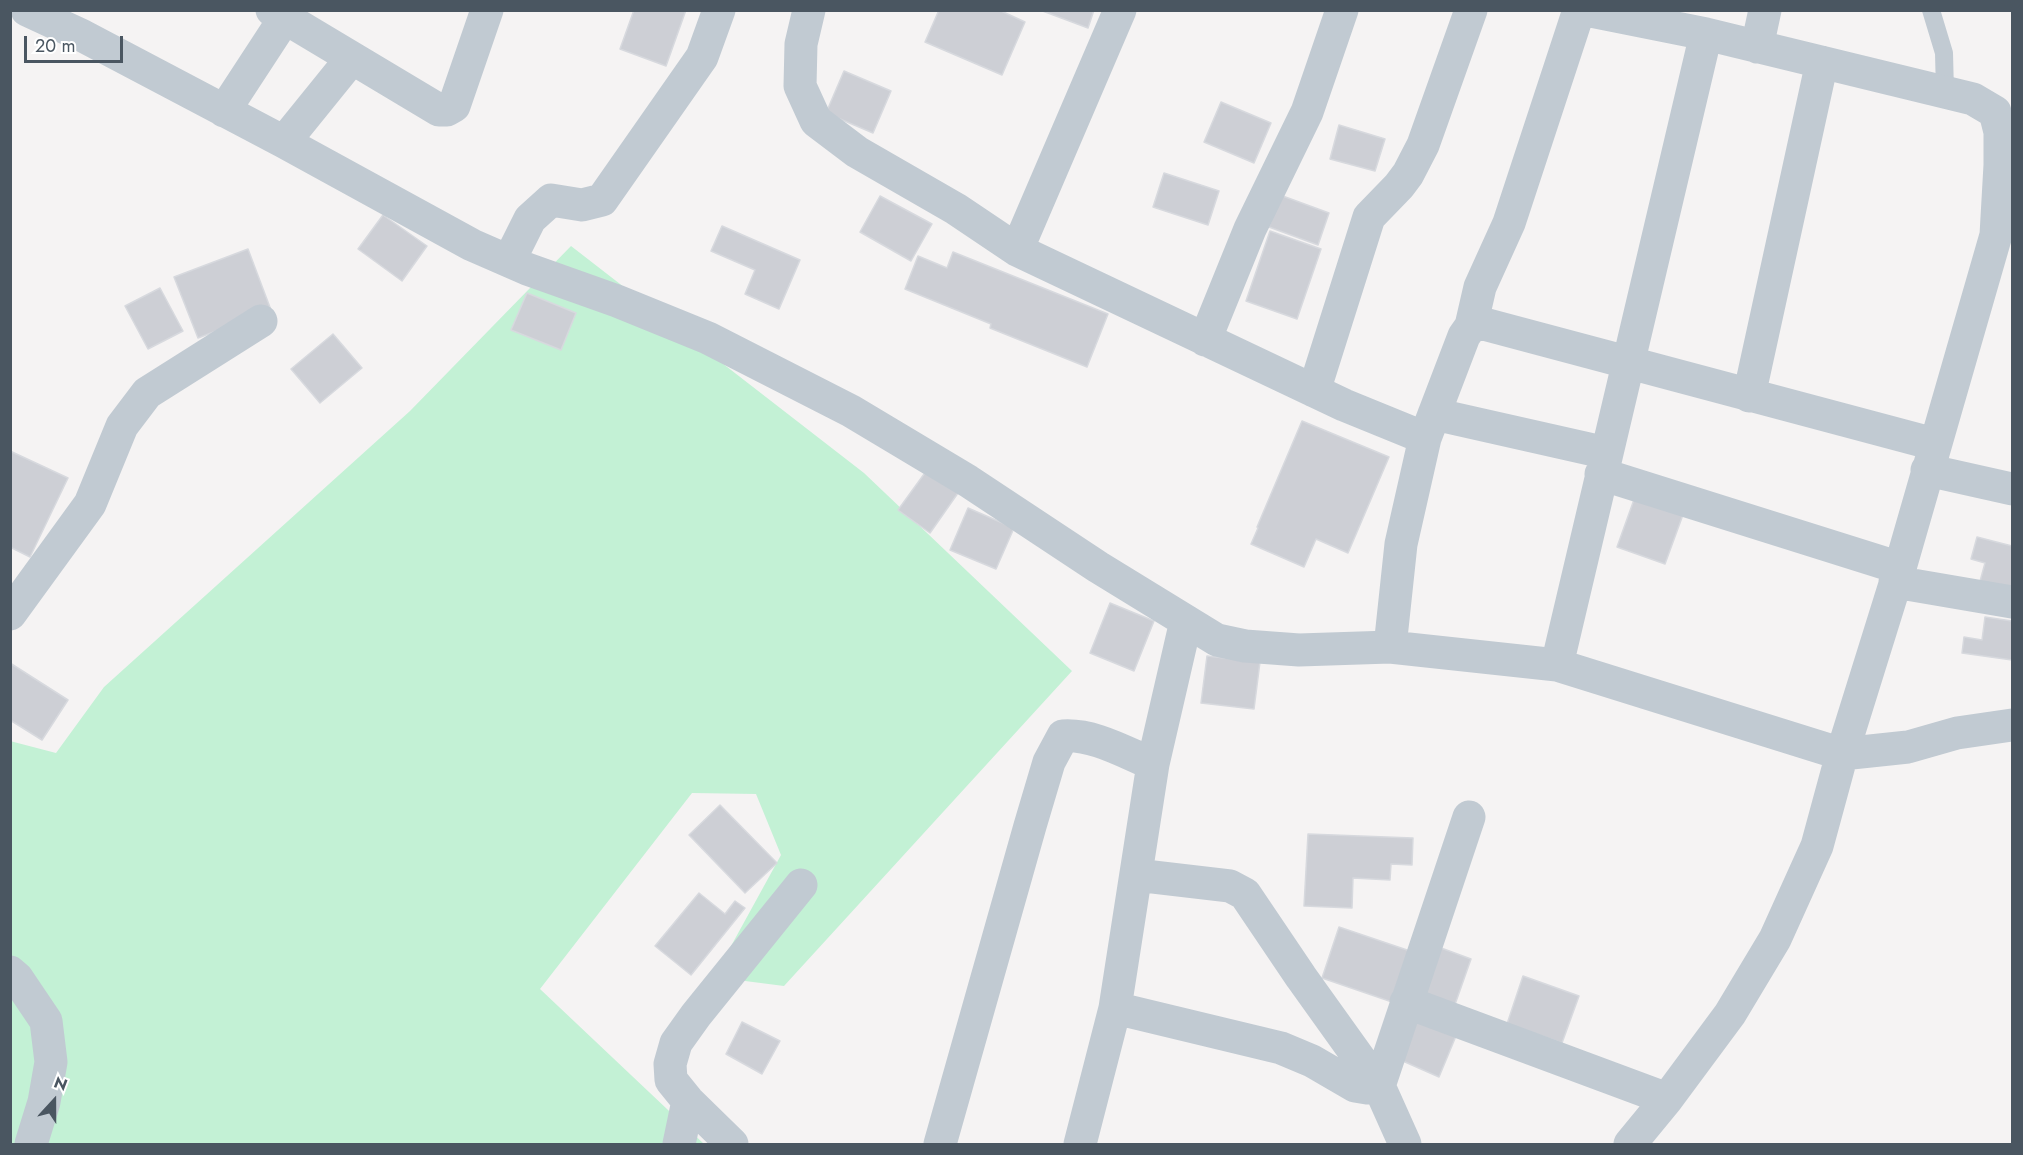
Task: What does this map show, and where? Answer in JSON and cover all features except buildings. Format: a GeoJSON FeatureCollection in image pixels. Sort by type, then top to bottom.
{"type":"FeatureCollection","features":[{"type":"Feature","properties":{"kind":"street"},"geometry":{"type":"LineString","coordinates":[[27,10],[83,36],[284,142],[472,245],[708,338],[851,411],[968,481],[1098,567],[1217,639],[1245,646],[1299,650],[1390,647],[1557,665],[1842,754],[1908,747],[1957,734],[2013,725]]}},
{"type":"Feature","properties":{"kind":"street"},"geometry":{"type":"LineString","coordinates":[[224,111],[282,13],[351,58],[439,110],[447,110],[454,106],[487,10]]}},
{"type":"Feature","properties":{"kind":"street"},"geometry":{"type":"LineString","coordinates":[[509,261],[530,219],[551,200],[582,205],[602,200],[702,57],[718,10]]}},
{"type":"Feature","properties":{"kind":"street"},"geometry":{"type":"LineString","coordinates":[[809,10],[801,44],[800,86],[816,121],[857,152],[956,209],[1017,250],[1314,391],[1430,426],[1604,463],[1898,575],[2013,602]]}},
{"type":"Feature","properties":{"kind":"street"},"geometry":{"type":"LineString","coordinates":[[1017,250],[1120,10]]}},
{"type":"Feature","properties":{"kind":"street"},"geometry":{"type":"LineString","coordinates":[[1205,340],[1250,229],[1306,112],[1342,10]]}},
{"type":"Feature","properties":{"kind":"street"},"geometry":{"type":"LineString","coordinates":[[1314,391],[1369,217],[1399,186],[1423,145],[1471,10]]}},
{"type":"Feature","properties":{"kind":"street"},"geometry":{"type":"LineString","coordinates":[[1390,647],[1401,544],[1430,426],[1464,336],[1471,326],[1480,287],[1509,223],[1579,10]]}},
{"type":"Feature","properties":{"kind":"street"},"geometry":{"type":"LineString","coordinates":[[1586,10],[1632,15],[1973,99],[1995,112],[2000,132],[1996,235],[1930,457],[1898,575],[1842,754],[1817,846],[1775,939],[1730,1014],[1667,1099],[1630,1144]]}},
{"type":"Feature","properties":{"kind":"street"},"geometry":{"type":"LineString","coordinates":[[1757,47],[1765,10]]}},
{"type":"Feature","properties":{"kind":"street"},"geometry":{"type":"LineString","coordinates":[[1557,665],[1706,34]]}},
{"type":"Feature","properties":{"kind":"street"},"geometry":{"type":"LineString","coordinates":[[284,142],[351,58]]}},
{"type":"Feature","properties":{"kind":"street"},"geometry":{"type":"LineString","coordinates":[[1749,396],[1822,62]]}},
{"type":"Feature","properties":{"kind":"street"},"geometry":{"type":"LineString","coordinates":[[10,614],[90,504],[122,426],[147,393],[261,321]]}},
{"type":"Feature","properties":{"kind":"street"},"geometry":{"type":"LineString","coordinates":[[1471,326],[1484,324],[1749,396],[1930,457],[2013,489]]}},
{"type":"Feature","properties":{"kind":"street"},"geometry":{"type":"LineString","coordinates":[[1080,1144],[1115,1008],[1153,764],[1186,621]]}},
{"type":"Feature","properties":{"kind":"street"},"geometry":{"type":"LineString","coordinates":[[940,1144],[1049,762],[1063,735],[1091,738],[1153,764]]}},
{"type":"Feature","properties":{"kind":"street"},"geometry":{"type":"LineString","coordinates":[[1379,1086],[1469,817]]}},
{"type":"Feature","properties":{"kind":"street"},"geometry":{"type":"LineString","coordinates":[[1136,875],[1230,886],[1245,894],[1379,1086],[1405,1144]]}},
{"type":"Feature","properties":{"kind":"street"},"geometry":{"type":"LineString","coordinates":[[732,1144],[688,1101],[671,1080],[670,1064],[676,1043],[696,1015],[801,885]]}},
{"type":"Feature","properties":{"kind":"street"},"geometry":{"type":"LineString","coordinates":[[10,972],[17,978],[46,1021],[51,1062],[44,1102],[31,1144]]}},
{"type":"Feature","properties":{"kind":"street"},"geometry":{"type":"LineString","coordinates":[[1406,1002],[1667,1099]]}},
{"type":"Feature","properties":{"kind":"street"},"geometry":{"type":"LineString","coordinates":[[1115,1008],[1281,1048],[1312,1061],[1355,1086],[1367,1088],[1379,1086]]}},
{"type":"Feature","properties":{"kind":"street"},"geometry":{"type":"LineString","coordinates":[[679,1144],[688,1101]]}},
{"type":"Feature","properties":{"kind":"lane"},"geometry":{"type":"LineString","coordinates":[[1931,10],[1944,53],[1945,92]]}},
{"type":"Feature","properties":{"kind":"green space"},"geometry":{"type":"Polygon","coordinates":[[[571,246],[864,473],[1072,671],[784,986],[714,977],[781,855],[756,794],[692,793],[540,989],[704,1144],[11,1144],[10,741],[56,753],[104,687],[410,411],[571,246]]]}}]}
